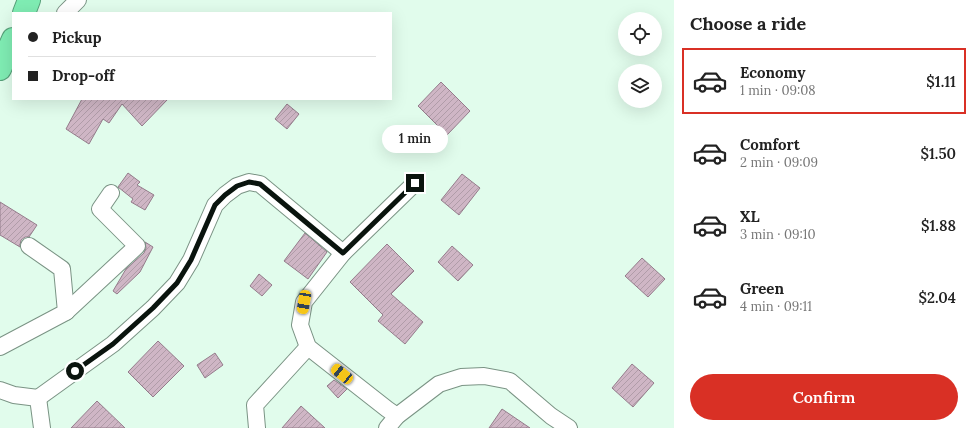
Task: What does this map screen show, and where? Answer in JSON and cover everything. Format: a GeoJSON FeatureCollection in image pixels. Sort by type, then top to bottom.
{"type":"FeatureCollection","features":[{"type":"Feature","properties":{"kind":"highway"},"geometry":{"type":"LineString","coordinates":[[24,12],[29,0]]}},
{"type":"Feature","properties":{"kind":"highway"},"geometry":{"type":"LineString","coordinates":[[0,69],[12,41]]}},
{"type":"Feature","properties":{"kind":"street"},"geometry":{"type":"LineString","coordinates":[[66,12],[78,0]]}},
{"type":"Feature","properties":{"kind":"street"},"geometry":{"type":"LineString","coordinates":[[0,77],[12,65]]}},
{"type":"Feature","properties":{"kind":"street"},"geometry":{"type":"LineString","coordinates":[[0,390],[14,395],[38,398],[113,344],[153,308],[177,283],[191,260],[215,205],[237,186],[249,182],[260,184],[343,253]]}},
{"type":"Feature","properties":{"kind":"street"},"geometry":{"type":"LineString","coordinates":[[415,183],[343,253],[304,302],[300,325],[308,347],[387,410],[392,422],[439,384],[461,377],[484,376],[510,381],[551,416],[569,428]]}},
{"type":"Feature","properties":{"kind":"street"},"geometry":{"type":"LineString","coordinates":[[0,347],[66,312],[137,246],[100,209],[111,193]]}},
{"type":"Feature","properties":{"kind":"street"},"geometry":{"type":"LineString","coordinates":[[29,246],[62,269],[66,312]]}},
{"type":"Feature","properties":{"kind":"street"},"geometry":{"type":"LineString","coordinates":[[257,428],[255,405],[308,347]]}},
{"type":"Feature","properties":{"kind":"street"},"geometry":{"type":"LineString","coordinates":[[38,398],[42,428]]}},
{"type":"Feature","properties":{"kind":"building"},"geometry":{"type":"Polygon","coordinates":[[[441,82],[470,111],[447,135],[418,106],[441,82]]]}},
{"type":"Feature","properties":{"kind":"building"},"geometry":{"type":"Polygon","coordinates":[[[81,100],[167,100],[142,126],[122,104],[109,123],[103,119],[89,144],[66,129],[81,100]]]}},
{"type":"Feature","properties":{"kind":"building"},"geometry":{"type":"Polygon","coordinates":[[[287,104],[299,114],[287,129],[275,119],[287,104]]]}},
{"type":"Feature","properties":{"kind":"building"},"geometry":{"type":"Polygon","coordinates":[[[128,173],[140,182],[137,185],[154,195],[145,210],[131,202],[133,199],[118,187],[128,173]]]}},
{"type":"Feature","properties":{"kind":"building"},"geometry":{"type":"Polygon","coordinates":[[[462,174],[480,188],[459,215],[441,200],[462,174]]]}},
{"type":"Feature","properties":{"kind":"building"},"geometry":{"type":"Polygon","coordinates":[[[0,202],[37,225],[29,237],[25,237],[21,240],[20,247],[0,235],[0,202]]]}},
{"type":"Feature","properties":{"kind":"building"},"geometry":{"type":"Polygon","coordinates":[[[305,233],[327,252],[308,279],[284,261],[305,233]]]}},
{"type":"Feature","properties":{"kind":"building"},"geometry":{"type":"Polygon","coordinates":[[[145,242],[153,247],[140,272],[117,294],[113,291],[126,269],[144,253],[146,248],[145,242]]]}},
{"type":"Feature","properties":{"kind":"building"},"geometry":{"type":"Polygon","coordinates":[[[387,244],[414,271],[391,294],[423,322],[405,344],[378,321],[383,315],[350,282],[387,244]]]}},
{"type":"Feature","properties":{"kind":"building"},"geometry":{"type":"Polygon","coordinates":[[[452,246],[473,265],[458,281],[438,262],[452,246]]]}},
{"type":"Feature","properties":{"kind":"building"},"geometry":{"type":"Polygon","coordinates":[[[642,258],[665,279],[648,297],[625,276],[642,258]]]}},
{"type":"Feature","properties":{"kind":"building"},"geometry":{"type":"Polygon","coordinates":[[[259,274],[272,285],[262,296],[250,286],[259,274]]]}},
{"type":"Feature","properties":{"kind":"building"},"geometry":{"type":"Polygon","coordinates":[[[158,341],[184,366],[153,397],[128,372],[158,341]]]}},
{"type":"Feature","properties":{"kind":"building"},"geometry":{"type":"Polygon","coordinates":[[[215,353],[223,365],[205,378],[197,365],[215,353]]]}},
{"type":"Feature","properties":{"kind":"building"},"geometry":{"type":"Polygon","coordinates":[[[632,364],[654,383],[633,407],[612,388],[632,364]]]}},
{"type":"Feature","properties":{"kind":"building"},"geometry":{"type":"Polygon","coordinates":[[[334,380],[347,389],[338,398],[327,386],[334,380]]]}},
{"type":"Feature","properties":{"kind":"building"},"geometry":{"type":"Polygon","coordinates":[[[97,401],[125,428],[71,428],[97,401]]]}},
{"type":"Feature","properties":{"kind":"building"},"geometry":{"type":"Polygon","coordinates":[[[301,406],[325,428],[282,428],[301,406]]]}},
{"type":"Feature","properties":{"kind":"building"},"geometry":{"type":"Polygon","coordinates":[[[502,409],[530,428],[489,428],[502,409]]]}},
{"type":"Feature","properties":{"kind":"route"},"geometry":{"type":"LineString","coordinates":[[75,371],[113,344],[153,308],[177,283],[191,260],[215,205],[237,186],[249,182],[260,184],[343,253],[415,183]]}}]}
